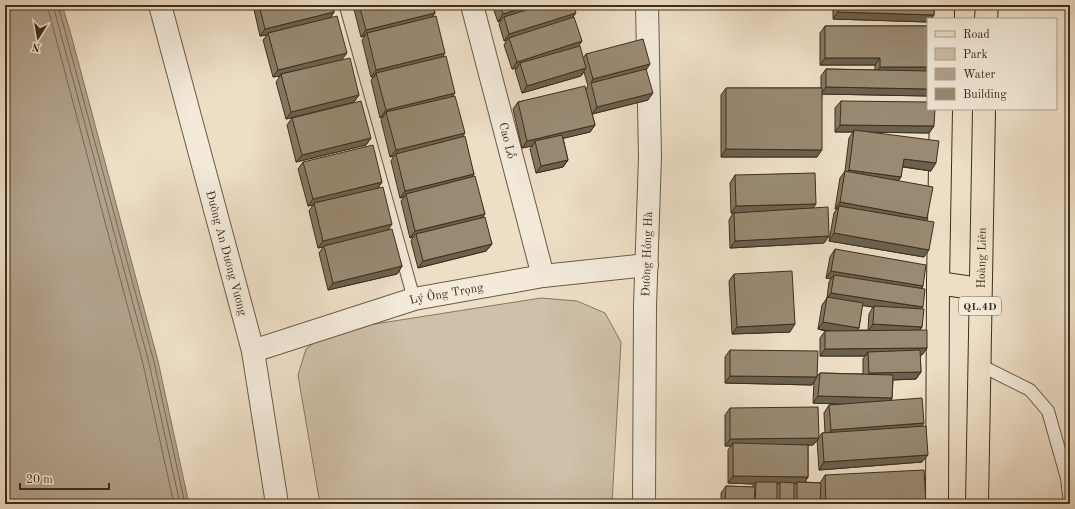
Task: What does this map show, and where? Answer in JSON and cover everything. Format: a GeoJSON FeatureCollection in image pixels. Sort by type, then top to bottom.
{"type":"FeatureCollection","features":[{"type":"Feature","properties":{"kind":"main road"},"geometry":{"type":"LineString","coordinates":[[943,5],[943,18]]}},
{"type":"Feature","properties":{"kind":"main road"},"geometry":{"type":"LineString","coordinates":[[986,18],[987,5]]}},
{"type":"Feature","properties":{"kind":"main road"},"geometry":{"type":"LineString","coordinates":[[937,504],[938,283],[941,110]]}},
{"type":"Feature","properties":{"kind":"main road","name":"Hoàng Liên"},"geometry":{"type":"LineString","coordinates":[[977,504],[984,110]]}},
{"type":"Feature","properties":{"kind":"main road"},"geometry":{"type":"LineString","coordinates":[[938,283],[980,290]]}},
{"type":"Feature","properties":{"kind":"street","name":"Đường An Dương Vương"},"geometry":{"type":"LineString","coordinates":[[160,5],[253,351],[277,504]]}},
{"type":"Feature","properties":{"kind":"street","name":"Cao Lỗ"},"geometry":{"type":"LineString","coordinates":[[472,5],[543,276]]}},
{"type":"Feature","properties":{"kind":"street","name":"Đường Hồng Hà"},"geometry":{"type":"LineString","coordinates":[[644,504],[650,157],[647,5]]}},
{"type":"Feature","properties":{"kind":"street","name":"Lý Ông Trọng"},"geometry":{"type":"LineString","coordinates":[[253,351],[414,299],[543,276],[647,265]]}},
{"type":"Feature","properties":{"kind":"lane"},"geometry":{"type":"LineString","coordinates":[[332,5],[414,299]]}},
{"type":"Feature","properties":{"kind":"lane"},"geometry":{"type":"LineString","coordinates":[[980,365],[1030,390],[1048,411],[1067,478],[1070,504]]}},
{"type":"Feature","properties":{"kind":"green space"},"geometry":{"type":"Polygon","coordinates":[[[541,298],[577,301],[605,313],[621,342],[612,504],[320,504],[298,375],[306,349],[330,331],[541,298]]]}},
{"type":"Feature","properties":{"kind":"water"},"geometry":{"type":"Polygon","coordinates":[[[5,5],[62,5],[158,361],[189,504],[5,504],[5,5]]]}},
{"type":"Feature","properties":{"kind":"building"},"geometry":{"type":"Polygon","coordinates":[[[259,5],[333,5],[334,12],[265,29],[259,5]]]}},
{"type":"Feature","properties":{"kind":"building"},"geometry":{"type":"Polygon","coordinates":[[[359,5],[433,5],[435,13],[366,30],[359,5]]]}},
{"type":"Feature","properties":{"kind":"building"},"geometry":{"type":"Polygon","coordinates":[[[500,5],[532,5],[503,14],[500,5]]]}},
{"type":"Feature","properties":{"kind":"building"},"geometry":{"type":"Polygon","coordinates":[[[542,5],[573,5],[576,13],[509,34],[504,17],[542,5]]]}},
{"type":"Feature","properties":{"kind":"building"},"geometry":{"type":"Polygon","coordinates":[[[838,5],[934,5],[934,15],[838,12],[838,5]]]}},
{"type":"Feature","properties":{"kind":"building"},"geometry":{"type":"Polygon","coordinates":[[[337,16],[347,53],[278,70],[268,33],[337,16]]]}},
{"type":"Feature","properties":{"kind":"building"},"geometry":{"type":"Polygon","coordinates":[[[436,16],[445,53],[376,70],[367,33],[436,16]]]}},
{"type":"Feature","properties":{"kind":"building"},"geometry":{"type":"Polygon","coordinates":[[[574,17],[582,41],[517,62],[509,38],[574,17]]]}},
{"type":"Feature","properties":{"kind":"building"},"geometry":{"type":"Polygon","coordinates":[[[825,26],[927,26],[927,67],[880,67],[880,58],[825,58],[825,26]]]}},
{"type":"Feature","properties":{"kind":"building"},"geometry":{"type":"Polygon","coordinates":[[[643,39],[650,64],[593,79],[586,54],[643,39]]]}},
{"type":"Feature","properties":{"kind":"building"},"geometry":{"type":"Polygon","coordinates":[[[580,46],[586,68],[527,86],[520,63],[580,46]]]}},
{"type":"Feature","properties":{"kind":"building"},"geometry":{"type":"Polygon","coordinates":[[[446,56],[455,93],[386,110],[376,73],[446,56]]]}},
{"type":"Feature","properties":{"kind":"building"},"geometry":{"type":"Polygon","coordinates":[[[350,58],[359,95],[291,112],[281,74],[350,58]]]}},
{"type":"Feature","properties":{"kind":"building"},"geometry":{"type":"Polygon","coordinates":[[[646,69],[653,93],[597,107],[591,83],[646,69]]]}},
{"type":"Feature","properties":{"kind":"building"},"geometry":{"type":"Polygon","coordinates":[[[826,69],[927,71],[927,89],[826,87],[826,69]]]}},
{"type":"Feature","properties":{"kind":"building"},"geometry":{"type":"Polygon","coordinates":[[[585,86],[595,125],[527,141],[518,102],[585,86]]]}},
{"type":"Feature","properties":{"kind":"building"},"geometry":{"type":"Polygon","coordinates":[[[726,88],[822,88],[822,150],[726,149],[726,88]]]}},
{"type":"Feature","properties":{"kind":"building"},"geometry":{"type":"Polygon","coordinates":[[[455,96],[465,133],[396,150],[386,112],[455,96]]]}},
{"type":"Feature","properties":{"kind":"building"},"geometry":{"type":"Polygon","coordinates":[[[361,101],[371,138],[302,155],[292,118],[361,101]]]}},
{"type":"Feature","properties":{"kind":"building"},"geometry":{"type":"Polygon","coordinates":[[[841,101],[927,102],[927,110],[935,110],[934,126],[840,125],[841,101]]]}},
{"type":"Feature","properties":{"kind":"building"},"geometry":{"type":"Polygon","coordinates":[[[854,130],[939,141],[936,163],[904,159],[901,177],[849,170],[854,130]]]}},
{"type":"Feature","properties":{"kind":"building"},"geometry":{"type":"Polygon","coordinates":[[[562,135],[568,160],[541,166],[535,141],[562,135]]]}},
{"type":"Feature","properties":{"kind":"building"},"geometry":{"type":"Polygon","coordinates":[[[465,136],[474,174],[405,191],[396,154],[465,136]]]}},
{"type":"Feature","properties":{"kind":"building"},"geometry":{"type":"Polygon","coordinates":[[[373,145],[382,182],[313,199],[303,162],[373,145]]]}},
{"type":"Feature","properties":{"kind":"building"},"geometry":{"type":"Polygon","coordinates":[[[845,171],[933,187],[927,218],[840,202],[845,171]]]}},
{"type":"Feature","properties":{"kind":"building"},"geometry":{"type":"Polygon","coordinates":[[[815,173],[816,204],[736,206],[735,175],[815,173]]]}},
{"type":"Feature","properties":{"kind":"building"},"geometry":{"type":"Polygon","coordinates":[[[475,176],[485,214],[415,231],[406,194],[475,176]]]}},
{"type":"Feature","properties":{"kind":"building"},"geometry":{"type":"Polygon","coordinates":[[[383,187],[392,224],[323,241],[314,203],[383,187]]]}},
{"type":"Feature","properties":{"kind":"building"},"geometry":{"type":"Polygon","coordinates":[[[839,206],[934,222],[929,250],[834,233],[839,206]]]}},
{"type":"Feature","properties":{"kind":"building"},"geometry":{"type":"Polygon","coordinates":[[[828,207],[829,236],[735,241],[734,213],[828,207]]]}},
{"type":"Feature","properties":{"kind":"building"},"geometry":{"type":"Polygon","coordinates":[[[485,217],[492,244],[423,261],[416,234],[485,217]]]}},
{"type":"Feature","properties":{"kind":"building"},"geometry":{"type":"Polygon","coordinates":[[[392,229],[402,266],[333,283],[324,246],[392,229]]]}},
{"type":"Feature","properties":{"kind":"building"},"geometry":{"type":"Polygon","coordinates":[[[835,249],[926,265],[923,286],[831,271],[835,249]]]}},
{"type":"Feature","properties":{"kind":"building"},"geometry":{"type":"Polygon","coordinates":[[[792,271],[795,324],[737,327],[734,274],[792,271]]]}},
{"type":"Feature","properties":{"kind":"building"},"geometry":{"type":"Polygon","coordinates":[[[834,275],[925,289],[923,307],[831,293],[834,275]]]}},
{"type":"Feature","properties":{"kind":"building"},"geometry":{"type":"Polygon","coordinates":[[[827,297],[863,303],[859,328],[823,322],[827,297]]]}},
{"type":"Feature","properties":{"kind":"building"},"geometry":{"type":"Polygon","coordinates":[[[874,306],[924,309],[922,327],[873,324],[874,306]]]}},
{"type":"Feature","properties":{"kind":"building"},"geometry":{"type":"Polygon","coordinates":[[[927,330],[927,348],[825,349],[825,331],[927,330]]]}},
{"type":"Feature","properties":{"kind":"building"},"geometry":{"type":"Polygon","coordinates":[[[730,350],[818,351],[817,377],[730,376],[730,350]]]}},
{"type":"Feature","properties":{"kind":"building"},"geometry":{"type":"Polygon","coordinates":[[[920,350],[921,372],[869,373],[868,352],[920,350]]]}},
{"type":"Feature","properties":{"kind":"building"},"geometry":{"type":"Polygon","coordinates":[[[820,373],[893,375],[892,398],[818,396],[820,373]]]}},
{"type":"Feature","properties":{"kind":"building"},"geometry":{"type":"Polygon","coordinates":[[[922,398],[924,423],[831,430],[829,405],[922,398]]]}},
{"type":"Feature","properties":{"kind":"building"},"geometry":{"type":"Polygon","coordinates":[[[818,407],[819,438],[730,439],[730,408],[818,407]]]}},
{"type":"Feature","properties":{"kind":"building"},"geometry":{"type":"Polygon","coordinates":[[[926,426],[928,455],[824,462],[822,433],[926,426]]]}},
{"type":"Feature","properties":{"kind":"building"},"geometry":{"type":"Polygon","coordinates":[[[733,443],[808,445],[808,477],[733,476],[733,443]]]}},
{"type":"Feature","properties":{"kind":"building"},"geometry":{"type":"Polygon","coordinates":[[[924,470],[926,504],[826,504],[825,475],[924,470]]]}},
{"type":"Feature","properties":{"kind":"building"},"geometry":{"type":"Polygon","coordinates":[[[756,482],[777,482],[777,504],[755,504],[756,482]]]}},
{"type":"Feature","properties":{"kind":"building"},"geometry":{"type":"Polygon","coordinates":[[[780,482],[794,483],[794,504],[780,504],[780,482]]]}},
{"type":"Feature","properties":{"kind":"building"},"geometry":{"type":"Polygon","coordinates":[[[797,482],[821,483],[820,504],[797,504],[797,482]]]}},
{"type":"Feature","properties":{"kind":"building"},"geometry":{"type":"Polygon","coordinates":[[[726,486],[755,487],[754,504],[725,504],[726,486]]]}}]}
